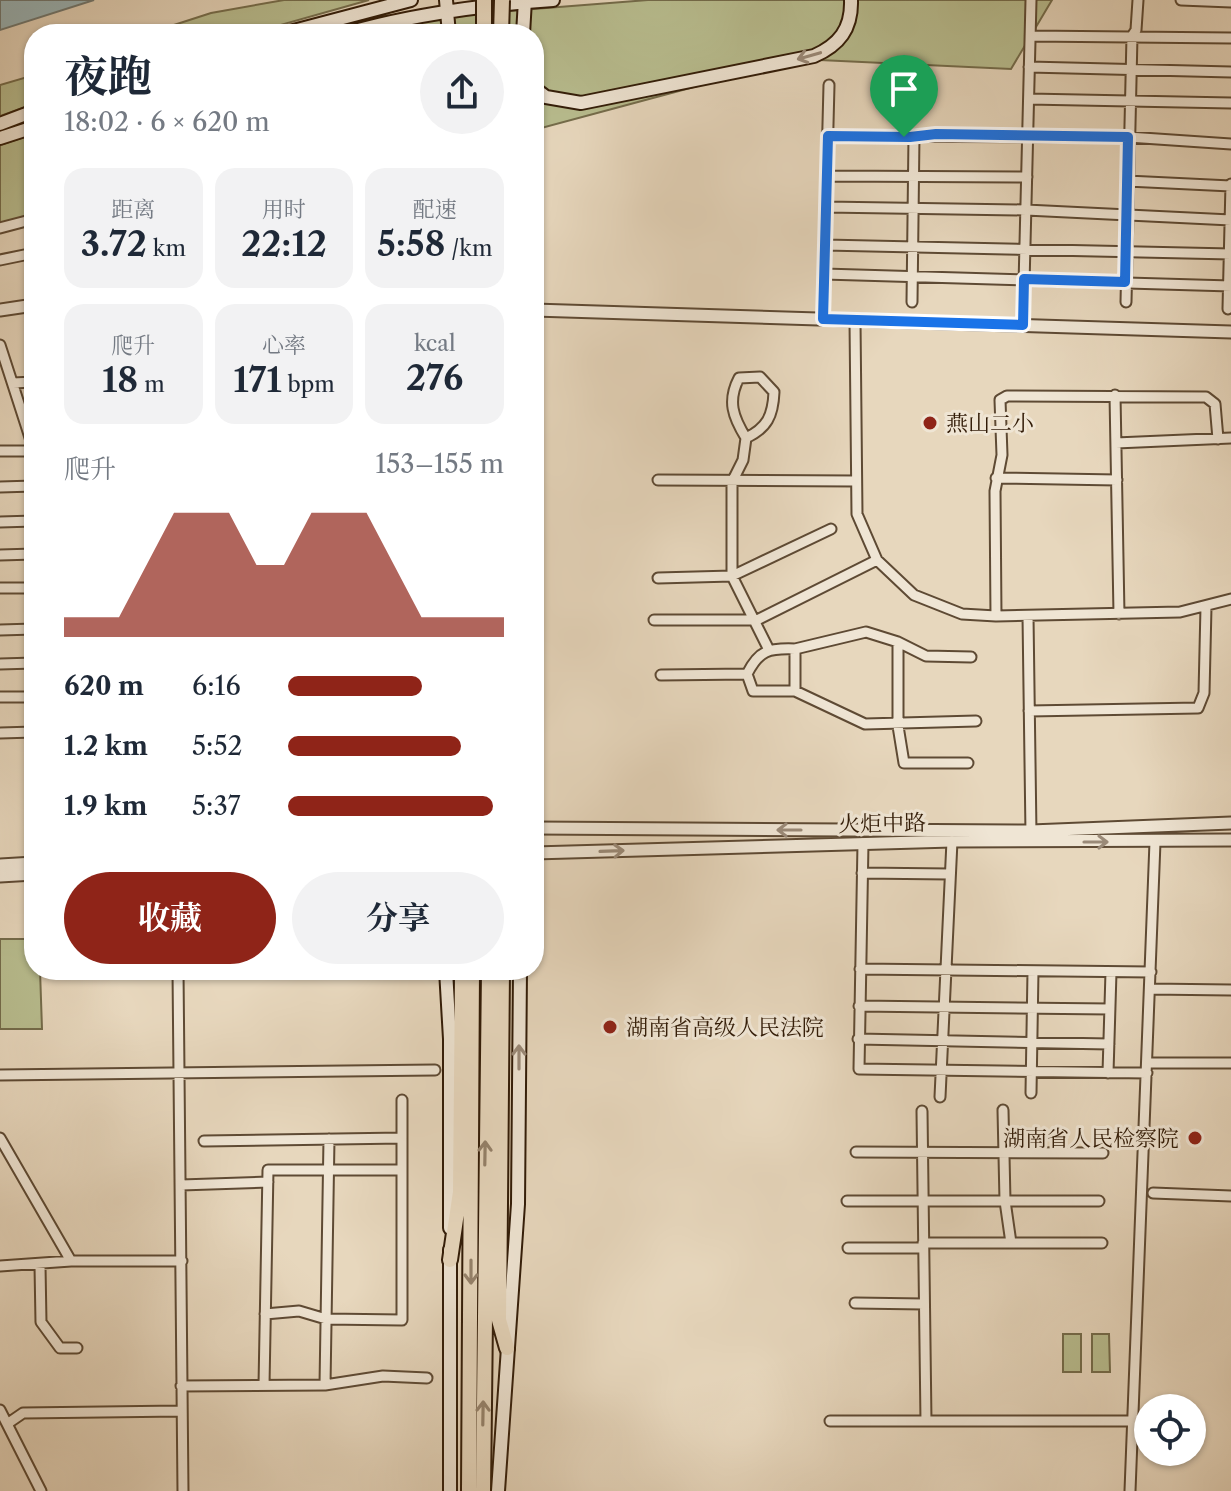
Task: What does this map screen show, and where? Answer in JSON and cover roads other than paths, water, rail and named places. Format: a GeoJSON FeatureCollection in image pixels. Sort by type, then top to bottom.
{"type":"FeatureCollection","features":[{"type":"Feature","properties":{"kind":"highway"},"geometry":{"type":"LineString","coordinates":[[484,0],[484,24]]}},
{"type":"Feature","properties":{"kind":"highway"},"geometry":{"type":"LineString","coordinates":[[502,0],[503,24]]}},
{"type":"Feature","properties":{"kind":"highway"},"geometry":{"type":"LineString","coordinates":[[450,1260],[460,1192],[462,980]]}},
{"type":"Feature","properties":{"kind":"highway"},"geometry":{"type":"LineString","coordinates":[[469,1491],[472,980]]}},
{"type":"Feature","properties":{"kind":"highway"},"geometry":{"type":"LineString","coordinates":[[483,1491],[489,980]]}},
{"type":"Feature","properties":{"kind":"highway"},"geometry":{"type":"LineString","coordinates":[[502,980],[499,1320],[507,1348]]}},
{"type":"Feature","properties":{"kind":"main road"},"geometry":{"type":"LineString","coordinates":[[320,24],[411,0]]}},
{"type":"Feature","properties":{"kind":"main road"},"geometry":{"type":"LineString","coordinates":[[378,24],[447,5],[553,0]]}},
{"type":"Feature","properties":{"kind":"main road"},"geometry":{"type":"LineString","coordinates":[[544,96],[581,103],[814,56],[841,39],[848,28],[851,0]]}},
{"type":"Feature","properties":{"kind":"main road"},"geometry":{"type":"LineString","coordinates":[[524,24],[525,1]]}},
{"type":"Feature","properties":{"kind":"main road"},"geometry":{"type":"LineString","coordinates":[[0,124],[24,115]]}},
{"type":"Feature","properties":{"kind":"main road"},"geometry":{"type":"LineString","coordinates":[[0,138],[24,130]]}},
{"type":"Feature","properties":{"kind":"main road"},"geometry":{"type":"LineString","coordinates":[[447,980],[450,1039],[450,1491]]}},
{"type":"Feature","properties":{"kind":"main road"},"geometry":{"type":"LineString","coordinates":[[498,1491],[518,1204],[520,980]]}},
{"type":"Feature","properties":{"kind":"street"},"geometry":{"type":"LineString","coordinates":[[1023,325],[1031,0]]}},
{"type":"Feature","properties":{"kind":"street"},"geometry":{"type":"LineString","coordinates":[[1126,302],[1129,101],[1132,36],[1136,30],[1138,0]]}},
{"type":"Feature","properties":{"kind":"street"},"geometry":{"type":"LineString","coordinates":[[1181,0],[1231,2]]}},
{"type":"Feature","properties":{"kind":"street"},"geometry":{"type":"LineString","coordinates":[[1030,36],[1231,38]]}},
{"type":"Feature","properties":{"kind":"street"},"geometry":{"type":"LineString","coordinates":[[1029,67],[1231,72]]}},
{"type":"Feature","properties":{"kind":"street"},"geometry":{"type":"LineString","coordinates":[[823,319],[829,85]]}},
{"type":"Feature","properties":{"kind":"street"},"geometry":{"type":"LineString","coordinates":[[1029,99],[1231,103]]}},
{"type":"Feature","properties":{"kind":"street"},"geometry":{"type":"LineString","coordinates":[[828,136],[1028,135],[1128,137],[1231,144]]}},
{"type":"Feature","properties":{"kind":"street"},"geometry":{"type":"LineString","coordinates":[[912,302],[914,136]]}},
{"type":"Feature","properties":{"kind":"street"},"geometry":{"type":"LineString","coordinates":[[827,176],[1027,177]]}},
{"type":"Feature","properties":{"kind":"street"},"geometry":{"type":"LineString","coordinates":[[1127,181],[1231,185],[1228,309]]}},
{"type":"Feature","properties":{"kind":"street"},"geometry":{"type":"LineString","coordinates":[[826,207],[1026,210],[1230,220]]}},
{"type":"Feature","properties":{"kind":"street"},"geometry":{"type":"LineString","coordinates":[[0,228],[24,222]]}},
{"type":"Feature","properties":{"kind":"street"},"geometry":{"type":"LineString","coordinates":[[825,245],[1025,246],[1230,254]]}},
{"type":"Feature","properties":{"kind":"street"},"geometry":{"type":"LineString","coordinates":[[0,260],[24,255]]}},
{"type":"Feature","properties":{"kind":"street"},"geometry":{"type":"LineString","coordinates":[[824,274],[1230,286]]}},
{"type":"Feature","properties":{"kind":"street"},"geometry":{"type":"LineString","coordinates":[[0,310],[24,306]]}},
{"type":"Feature","properties":{"kind":"street"},"geometry":{"type":"LineString","coordinates":[[544,310],[1231,332]]}},
{"type":"Feature","properties":{"kind":"street"},"geometry":{"type":"LineString","coordinates":[[855,321],[857,514],[877,560],[914,595],[962,614],[996,616],[1119,614],[1206,607],[1231,599]]}},
{"type":"Feature","properties":{"kind":"street"},"geometry":{"type":"LineString","coordinates":[[0,345],[24,418]]}},
{"type":"Feature","properties":{"kind":"street"},"geometry":{"type":"LineString","coordinates":[[746,438],[764,429],[773,410],[774,392],[760,377],[739,378],[731,393],[733,417],[746,438],[743,460],[732,482],[732,576],[743,604],[757,620],[768,648]]}},
{"type":"Feature","properties":{"kind":"street"},"geometry":{"type":"LineString","coordinates":[[13,383],[24,382]]}},
{"type":"Feature","properties":{"kind":"street"},"geometry":{"type":"LineString","coordinates":[[1115,395],[1119,614]]}},
{"type":"Feature","properties":{"kind":"street"},"geometry":{"type":"LineString","coordinates":[[996,616],[996,478],[1002,455],[1000,400],[1007,396],[1206,397],[1215,404],[1218,439]]}},
{"type":"Feature","properties":{"kind":"street"},"geometry":{"type":"LineString","coordinates":[[1116,443],[1231,438]]}},
{"type":"Feature","properties":{"kind":"street"},"geometry":{"type":"LineString","coordinates":[[0,451],[24,450]]}},
{"type":"Feature","properties":{"kind":"street"},"geometry":{"type":"LineString","coordinates":[[996,478],[1117,480]]}},
{"type":"Feature","properties":{"kind":"street"},"geometry":{"type":"LineString","coordinates":[[658,480],[856,481]]}},
{"type":"Feature","properties":{"kind":"street"},"geometry":{"type":"LineString","coordinates":[[0,487],[24,486]]}},
{"type":"Feature","properties":{"kind":"street"},"geometry":{"type":"LineString","coordinates":[[0,522],[24,521]]}},
{"type":"Feature","properties":{"kind":"street"},"geometry":{"type":"LineString","coordinates":[[658,578],[732,576],[831,529]]}},
{"type":"Feature","properties":{"kind":"street"},"geometry":{"type":"LineString","coordinates":[[0,555],[24,554]]}},
{"type":"Feature","properties":{"kind":"street"},"geometry":{"type":"LineString","coordinates":[[654,620],[757,620],[877,560]]}},
{"type":"Feature","properties":{"kind":"street"},"geometry":{"type":"LineString","coordinates":[[0,588],[24,588]]}},
{"type":"Feature","properties":{"kind":"street"},"geometry":{"type":"LineString","coordinates":[[1029,711],[1198,708],[1204,693],[1206,607]]}},
{"type":"Feature","properties":{"kind":"street"},"geometry":{"type":"LineString","coordinates":[[1028,616],[1032,836]]}},
{"type":"Feature","properties":{"kind":"street"},"geometry":{"type":"LineString","coordinates":[[0,630],[24,629]]}},
{"type":"Feature","properties":{"kind":"street"},"geometry":{"type":"LineString","coordinates":[[971,657],[926,656],[898,642],[866,632],[795,649],[768,648],[755,658],[747,674],[753,691],[795,691],[865,724],[898,726],[976,721]]}},
{"type":"Feature","properties":{"kind":"street"},"geometry":{"type":"LineString","coordinates":[[898,642],[898,726],[904,763],[968,763]]}},
{"type":"Feature","properties":{"kind":"street"},"geometry":{"type":"LineString","coordinates":[[795,649],[795,691]]}},
{"type":"Feature","properties":{"kind":"street"},"geometry":{"type":"LineString","coordinates":[[0,664],[24,663]]}},
{"type":"Feature","properties":{"kind":"street"},"geometry":{"type":"LineString","coordinates":[[661,675],[747,674]]}},
{"type":"Feature","properties":{"kind":"street"},"geometry":{"type":"LineString","coordinates":[[0,697],[24,697]]}},
{"type":"Feature","properties":{"kind":"street"},"geometry":{"type":"LineString","coordinates":[[0,733],[24,732]]}},
{"type":"Feature","properties":{"kind":"street"},"geometry":{"type":"LineString","coordinates":[[544,828],[1032,836],[1231,823]]}},
{"type":"Feature","properties":{"kind":"street","name":"火炬中路"},"geometry":{"type":"LineString","coordinates":[[544,853],[1032,836],[1155,842],[1231,840]]}},
{"type":"Feature","properties":{"kind":"street"},"geometry":{"type":"LineString","coordinates":[[940,1097],[952,841]]}},
{"type":"Feature","properties":{"kind":"street"},"geometry":{"type":"LineString","coordinates":[[1130,1491],[1155,842]]}},
{"type":"Feature","properties":{"kind":"street"},"geometry":{"type":"LineString","coordinates":[[863,843],[859,1069],[1108,1073],[1231,1063]]}},
{"type":"Feature","properties":{"kind":"street"},"geometry":{"type":"LineString","coordinates":[[0,865],[24,864]]}},
{"type":"Feature","properties":{"kind":"street"},"geometry":{"type":"LineString","coordinates":[[862,873],[949,874]]}},
{"type":"Feature","properties":{"kind":"street"},"geometry":{"type":"LineString","coordinates":[[0,876],[24,875]]}},
{"type":"Feature","properties":{"kind":"street"},"geometry":{"type":"LineString","coordinates":[[860,969],[1151,972]]}},
{"type":"Feature","properties":{"kind":"street"},"geometry":{"type":"LineString","coordinates":[[1031,1093],[1033,971]]}},
{"type":"Feature","properties":{"kind":"street"},"geometry":{"type":"LineString","coordinates":[[1108,1073],[1111,972]]}},
{"type":"Feature","properties":{"kind":"street"},"geometry":{"type":"LineString","coordinates":[[178,980],[183,1491]]}},
{"type":"Feature","properties":{"kind":"street"},"geometry":{"type":"LineString","coordinates":[[1150,989],[1231,990]]}},
{"type":"Feature","properties":{"kind":"street"},"geometry":{"type":"LineString","coordinates":[[859,1006],[1110,1009]]}},
{"type":"Feature","properties":{"kind":"street"},"geometry":{"type":"LineString","coordinates":[[858,1039],[1109,1044]]}},
{"type":"Feature","properties":{"kind":"street"},"geometry":{"type":"LineString","coordinates":[[0,1075],[435,1070]]}},
{"type":"Feature","properties":{"kind":"street"},"geometry":{"type":"LineString","coordinates":[[265,1314],[299,1311],[326,1319],[402,1320],[402,1100]]}},
{"type":"Feature","properties":{"kind":"street"},"geometry":{"type":"LineString","coordinates":[[1003,1110],[1005,1201],[1011,1243]]}},
{"type":"Feature","properties":{"kind":"street"},"geometry":{"type":"LineString","coordinates":[[922,1111],[926,1421]]}},
{"type":"Feature","properties":{"kind":"street"},"geometry":{"type":"LineString","coordinates":[[0,1138],[71,1261]]}},
{"type":"Feature","properties":{"kind":"street"},"geometry":{"type":"LineString","coordinates":[[204,1141],[402,1138]]}},
{"type":"Feature","properties":{"kind":"street"},"geometry":{"type":"LineString","coordinates":[[325,1385],[329,1139]]}},
{"type":"Feature","properties":{"kind":"street"},"geometry":{"type":"LineString","coordinates":[[856,1152],[1103,1153]]}},
{"type":"Feature","properties":{"kind":"street"},"geometry":{"type":"LineString","coordinates":[[264,1385],[268,1170],[402,1170]]}},
{"type":"Feature","properties":{"kind":"street"},"geometry":{"type":"LineString","coordinates":[[181,1185],[268,1182]]}},
{"type":"Feature","properties":{"kind":"street"},"geometry":{"type":"LineString","coordinates":[[1153,1193],[1231,1196]]}},
{"type":"Feature","properties":{"kind":"street"},"geometry":{"type":"LineString","coordinates":[[847,1201],[1099,1201]]}},
{"type":"Feature","properties":{"kind":"street"},"geometry":{"type":"LineString","coordinates":[[848,1248],[1102,1243]]}},
{"type":"Feature","properties":{"kind":"street"},"geometry":{"type":"LineString","coordinates":[[0,1266],[40,1266],[71,1261],[182,1261]]}},
{"type":"Feature","properties":{"kind":"street"},"geometry":{"type":"LineString","coordinates":[[40,1266],[41,1322],[60,1348],[77,1348]]}},
{"type":"Feature","properties":{"kind":"street"},"geometry":{"type":"LineString","coordinates":[[855,1303],[924,1304]]}},
{"type":"Feature","properties":{"kind":"street"},"geometry":{"type":"LineString","coordinates":[[181,1386],[325,1385],[383,1376],[427,1378]]}},
{"type":"Feature","properties":{"kind":"street"},"geometry":{"type":"LineString","coordinates":[[0,1410],[41,1491]]}},
{"type":"Feature","properties":{"kind":"street"},"geometry":{"type":"LineString","coordinates":[[7,1424],[23,1413],[180,1411]]}},
{"type":"Feature","properties":{"kind":"street"},"geometry":{"type":"LineString","coordinates":[[830,1421],[1129,1421]]}},
{"type":"Feature","properties":{"kind":"water"},"geometry":{"type":"Polygon","coordinates":[[[0,0],[94,0],[0,30],[0,0]]]}},
{"type":"Feature","properties":{"kind":"place","name":"燕山二小"},"geometry":{"type":"Point","coordinates":[930,423]}},
{"type":"Feature","properties":{"kind":"place","name":"湖南省高级人民法院"},"geometry":{"type":"Point","coordinates":[610,1027]}},
{"type":"Feature","properties":{"kind":"place","name":"湖南省人民检察院"},"geometry":{"type":"Point","coordinates":[1195,1138]}}]}
